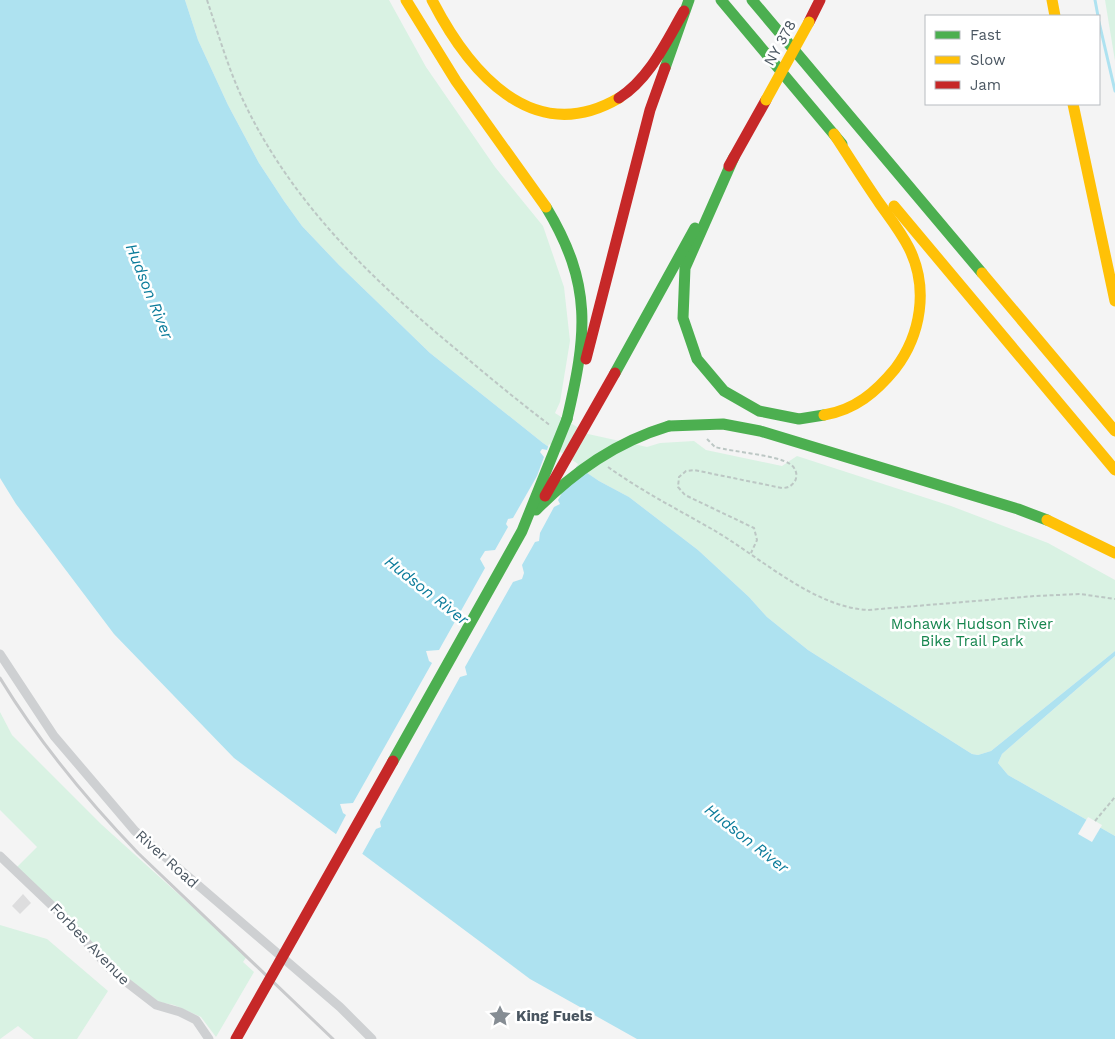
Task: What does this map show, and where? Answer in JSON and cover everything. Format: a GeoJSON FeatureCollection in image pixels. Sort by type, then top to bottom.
{"type":"FeatureCollection","features":[{"type":"Feature","properties":{"kind":"main road"},"geometry":{"type":"LineString","coordinates":[[406,0],[452,77],[547,208],[567,244],[575,264],[582,301],[580,375]]}},
{"type":"Feature","properties":{"kind":"main road"},"geometry":{"type":"LineString","coordinates":[[432,0],[459,46],[486,79],[498,90],[509,98],[534,110],[564,114],[594,110],[620,97],[632,88],[652,65],[684,12]]}},
{"type":"Feature","properties":{"kind":"main road"},"geometry":{"type":"LineString","coordinates":[[580,375],[643,134],[670,48],[689,0]]}},
{"type":"Feature","properties":{"kind":"main road"},"geometry":{"type":"LineString","coordinates":[[721,0],[1115,470]]}},
{"type":"Feature","properties":{"kind":"main road"},"geometry":{"type":"LineString","coordinates":[[752,0],[1115,431]]}},
{"type":"Feature","properties":{"kind":"main road","name":"NY 378"},"geometry":{"type":"LineString","coordinates":[[236,1039],[522,531],[562,469],[820,0]]}},
{"type":"Feature","properties":{"kind":"main road"},"geometry":{"type":"LineString","coordinates":[[1052,0],[1055,15]]}},
{"type":"Feature","properties":{"kind":"main road"},"geometry":{"type":"LineString","coordinates":[[1073,105],[1115,301]]}},
{"type":"Feature","properties":{"kind":"main road"},"geometry":{"type":"LineString","coordinates":[[734,157],[685,268],[681,305],[688,338],[710,378],[747,406],[761,412],[786,418],[829,416],[862,402],[890,379],[910,346],[917,327],[921,293],[917,270],[909,248],[834,134]]}},
{"type":"Feature","properties":{"kind":"main road","name":"NY 378"},"geometry":{"type":"LineString","coordinates":[[522,531],[567,419],[580,375]]}},
{"type":"Feature","properties":{"kind":"main road"},"geometry":{"type":"LineString","coordinates":[[536,510],[565,482],[600,454],[634,436],[669,426],[723,424],[760,431],[1018,510],[1065,527],[1115,553]]}},
{"type":"Feature","properties":{"kind":"street","name":"River Road"},"geometry":{"type":"LineString","coordinates":[[0,654],[54,736],[135,831],[340,1008],[367,1037]]}},
{"type":"Feature","properties":{"kind":"street","name":"Forbes Avenue"},"geometry":{"type":"LineString","coordinates":[[0,856],[64,916],[112,971],[156,1005],[180,1012],[196,1020],[209,1039]]}},
{"type":"Feature","properties":{"kind":"path"},"geometry":{"type":"LineString","coordinates":[[705,434],[708,443],[715,447],[785,461],[795,469],[794,483],[789,487],[782,488],[694,470],[686,471],[679,477],[678,487],[685,495],[754,528],[758,538],[751,554]]}},
{"type":"Feature","properties":{"kind":"path"},"geometry":{"type":"LineString","coordinates":[[1095,821],[1115,797]]}},
{"type":"Feature","properties":{"kind":"green space","name":"Mohawk Hudson River Bike Trail Park"},"geometry":{"type":"Polygon","coordinates":[[[185,0],[389,0],[426,67],[495,167],[543,226],[564,287],[570,341],[560,402],[555,413],[588,434],[647,447],[660,443],[694,441],[706,450],[782,466],[797,456],[951,506],[1048,543],[1115,580],[1115,651],[991,751],[978,755],[972,754],[808,650],[767,617],[749,597],[698,550],[629,497],[599,481],[543,443],[430,353],[339,265],[302,226],[259,163],[228,105],[198,40],[185,0]]]}},
{"type":"Feature","properties":{"kind":"green space"},"geometry":{"type":"Polygon","coordinates":[[[1105,0],[1115,0],[1115,61],[1105,0]]]}},
{"type":"Feature","properties":{"kind":"green space","name":"Mohawk Hudson River Bike Trail Park"},"geometry":{"type":"Polygon","coordinates":[[[1115,656],[1115,836],[1008,775],[998,763],[1002,754],[1115,656]]]}},
{"type":"Feature","properties":{"kind":"green space"},"geometry":{"type":"Polygon","coordinates":[[[0,712],[12,735],[102,825],[247,956],[243,962],[254,972],[216,1037],[201,1017],[174,1005],[159,1002],[120,972],[17,867],[37,847],[0,810],[0,712]]]}},
{"type":"Feature","properties":{"kind":"green space"},"geometry":{"type":"Polygon","coordinates":[[[0,925],[47,939],[108,991],[77,1039],[34,1039],[18,1026],[0,1039],[0,925]]]}},
{"type":"Feature","properties":{"kind":"water","name":"Hudson River"},"geometry":{"type":"Polygon","coordinates":[[[0,0],[185,0],[198,40],[228,105],[259,163],[284,201],[302,226],[339,265],[430,353],[543,443],[599,481],[629,497],[698,550],[749,597],[767,617],[808,650],[972,754],[978,755],[991,751],[1115,651],[1115,656],[1002,754],[998,763],[1008,775],[1115,836],[1115,1039],[637,1039],[530,979],[234,758],[114,634],[16,504],[0,478],[0,0]]]}},
{"type":"Feature","properties":{"kind":"pier"},"geometry":{"type":"Polygon","coordinates":[[[549,444],[578,464],[558,500],[560,504],[554,507],[540,533],[539,541],[535,542],[522,565],[524,573],[522,579],[513,582],[465,667],[467,675],[460,677],[380,822],[381,827],[376,829],[361,856],[335,836],[346,815],[343,813],[340,804],[353,803],[432,663],[429,661],[426,651],[439,650],[485,568],[480,559],[485,551],[495,550],[508,527],[506,524],[508,519],[513,518],[537,476],[544,457],[540,452],[542,449],[547,450],[549,444]]]}},
{"type":"Feature","properties":{"kind":"pier"},"geometry":{"type":"Polygon","coordinates":[[[1088,817],[1102,825],[1092,842],[1078,834],[1088,817]]]}},
{"type":"Feature","properties":{"kind":"building"},"geometry":{"type":"Polygon","coordinates":[[[23,894],[31,903],[20,914],[12,906],[23,894]]]}},
{"type":"Feature","properties":{"kind":"waterway"},"geometry":{"type":"LineString","coordinates":[[1095,0],[1098,15]]}},
{"type":"Feature","properties":{"kind":"waterway"},"geometry":{"type":"LineString","coordinates":[[1100,26],[1115,91]]}},
{"type":"Feature","properties":{"kind":"railway"},"geometry":{"type":"LineString","coordinates":[[0,678],[47,747],[119,833],[333,1039]]}},
{"type":"Feature","properties":{"kind":"traffic: fast"},"geometry":{"type":"LineString","coordinates":[[665,68],[689,0]]}},
{"type":"Feature","properties":{"kind":"traffic: fast"},"geometry":{"type":"LineString","coordinates":[[721,0],[842,144]]}},
{"type":"Feature","properties":{"kind":"traffic: fast"},"geometry":{"type":"LineString","coordinates":[[752,0],[982,273]]}},
{"type":"Feature","properties":{"kind":"traffic: fast"},"geometry":{"type":"LineString","coordinates":[[734,157],[685,268],[683,318],[697,359],[724,391],[759,411],[799,419],[824,415]]}},
{"type":"Feature","properties":{"kind":"traffic: fast"},"geometry":{"type":"LineString","coordinates":[[546,207],[572,261],[579,286],[582,310],[579,361],[567,419]]}},
{"type":"Feature","properties":{"kind":"traffic: fast"},"geometry":{"type":"LineString","coordinates":[[615,373],[695,228]]}},
{"type":"Feature","properties":{"kind":"traffic: fast"},"geometry":{"type":"LineString","coordinates":[[393,761],[522,531],[567,419]]}},
{"type":"Feature","properties":{"kind":"traffic: fast"},"geometry":{"type":"LineString","coordinates":[[669,426],[723,424],[760,431],[1018,509],[1047,520]]}},
{"type":"Feature","properties":{"kind":"traffic: fast"},"geometry":{"type":"LineString","coordinates":[[536,510],[597,459],[631,440],[669,426]]}},
{"type":"Feature","properties":{"kind":"traffic: slow"},"geometry":{"type":"LineString","coordinates":[[406,0],[456,81],[546,207]]}},
{"type":"Feature","properties":{"kind":"traffic: slow"},"geometry":{"type":"LineString","coordinates":[[432,0],[464,52],[484,75],[506,94],[531,108],[558,114],[587,111],[619,98]]}},
{"type":"Feature","properties":{"kind":"traffic: slow"},"geometry":{"type":"LineString","coordinates":[[1052,0],[1055,15]]}},
{"type":"Feature","properties":{"kind":"traffic: slow"},"geometry":{"type":"LineString","coordinates":[[766,100],[809,22]]}},
{"type":"Feature","properties":{"kind":"traffic: slow"},"geometry":{"type":"LineString","coordinates":[[1073,105],[1115,301]]}},
{"type":"Feature","properties":{"kind":"traffic: slow"},"geometry":{"type":"LineString","coordinates":[[824,415],[846,409],[864,399],[895,369],[911,341],[919,311],[920,295],[915,263],[906,242],[834,134]]}},
{"type":"Feature","properties":{"kind":"traffic: slow"},"geometry":{"type":"LineString","coordinates":[[894,206],[1115,470]]}},
{"type":"Feature","properties":{"kind":"traffic: slow"},"geometry":{"type":"LineString","coordinates":[[982,273],[1115,431]]}},
{"type":"Feature","properties":{"kind":"traffic: slow"},"geometry":{"type":"LineString","coordinates":[[1047,520],[1115,553]]}},
{"type":"Feature","properties":{"kind":"traffic: jam"},"geometry":{"type":"LineString","coordinates":[[809,22],[820,0]]}},
{"type":"Feature","properties":{"kind":"traffic: jam"},"geometry":{"type":"LineString","coordinates":[[619,98],[630,90],[648,70],[664,47],[684,11]]}},
{"type":"Feature","properties":{"kind":"traffic: jam"},"geometry":{"type":"LineString","coordinates":[[586,359],[650,110],[665,68]]}},
{"type":"Feature","properties":{"kind":"traffic: jam"},"geometry":{"type":"LineString","coordinates":[[729,166],[766,100]]}},
{"type":"Feature","properties":{"kind":"traffic: jam"},"geometry":{"type":"LineString","coordinates":[[545,496],[615,373]]}},
{"type":"Feature","properties":{"kind":"traffic: jam"},"geometry":{"type":"LineString","coordinates":[[236,1039],[393,761]]}},
{"type":"Feature","properties":{"kind":"place","name":"King Fuels"},"geometry":{"type":"Point","coordinates":[500,1016]}}]}
